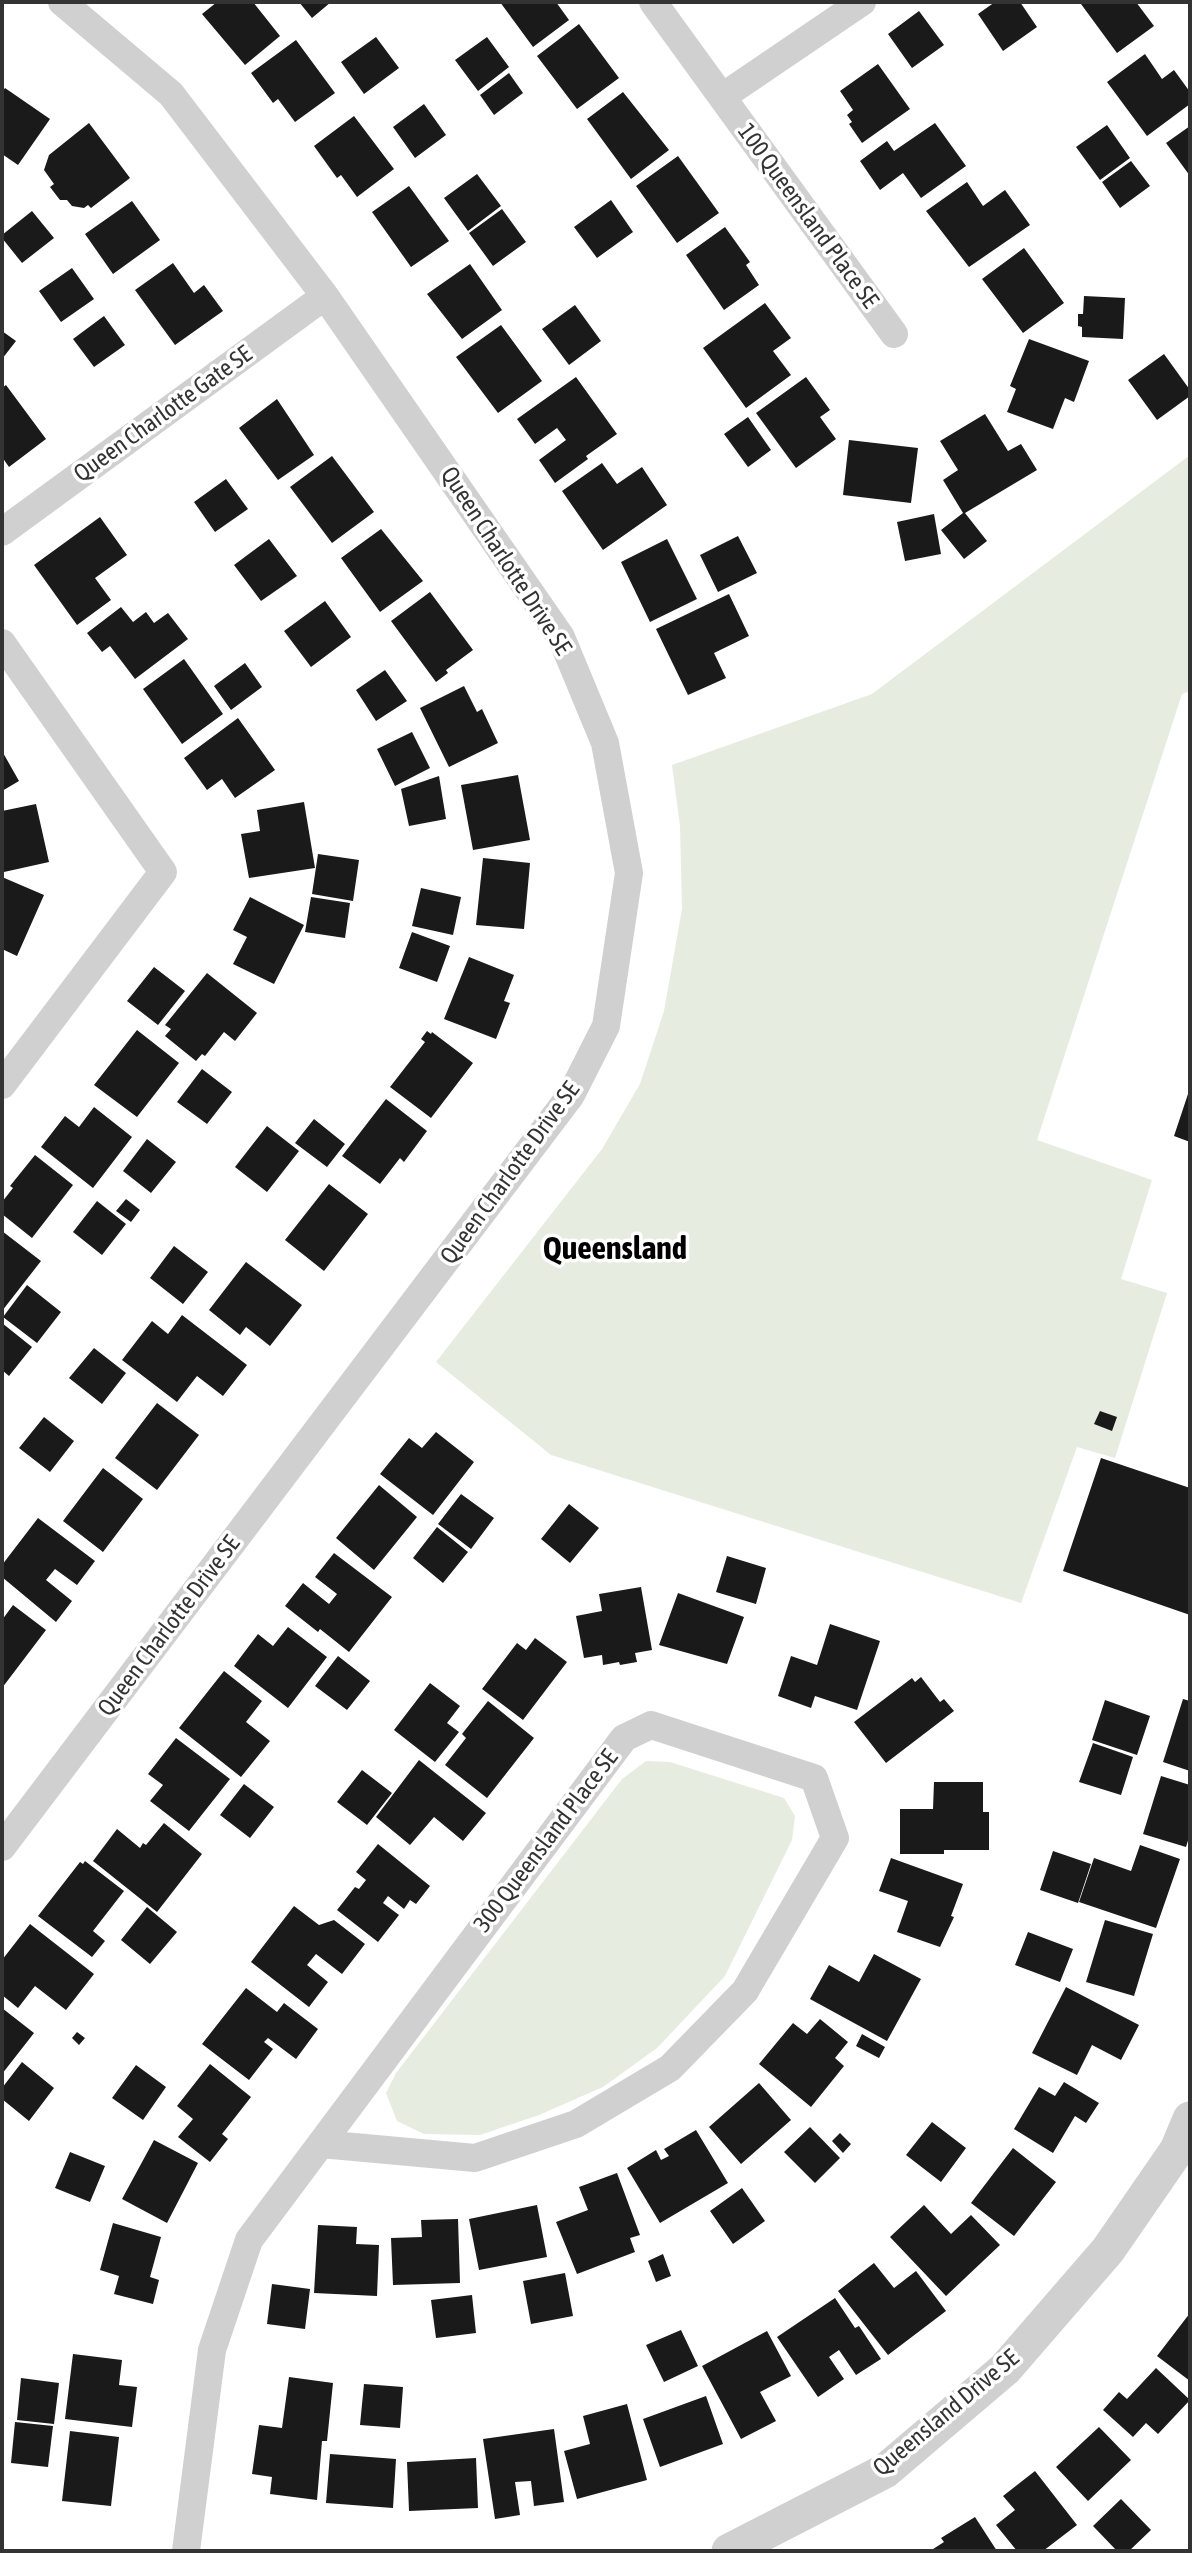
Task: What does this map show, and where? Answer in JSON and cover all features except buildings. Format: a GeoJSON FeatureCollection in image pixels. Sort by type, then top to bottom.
{"type":"FeatureCollection","features":[{"type":"Feature","properties":{"kind":"street","name":"Queen Charlotte Drive SE"},"geometry":{"type":"LineString","coordinates":[[2,1847],[571,1095],[606,1026],[629,873],[605,743],[561,637],[325,296],[171,94],[62,2]]}},
{"type":"Feature","properties":{"kind":"street","name":"100 Queensland Place SE"},"geometry":{"type":"LineString","coordinates":[[653,2],[894,334]]}},
{"type":"Feature","properties":{"kind":"street","name":"100 Queensland Place SE"},"geometry":{"type":"LineString","coordinates":[[722,97],[862,2]]}},
{"type":"Feature","properties":{"kind":"street","name":"Queen Charlotte Gate SE"},"geometry":{"type":"LineString","coordinates":[[2,531],[325,296]]}},
{"type":"Feature","properties":{"kind":"street"},"geometry":{"type":"LineString","coordinates":[[2,643],[163,872],[2,1085]]}},
{"type":"Feature","properties":{"kind":"street","name":"300 Queensland Place SE"},"geometry":{"type":"LineString","coordinates":[[186,2551],[212,2350],[249,2240],[624,1738],[651,1725],[814,1778],[835,1838],[745,1991],[670,2068],[576,2124],[475,2158],[321,2144]]}},
{"type":"Feature","properties":{"kind":"street","name":"Queensland Drive SE"},"geometry":{"type":"LineString","coordinates":[[729,2551],[885,2471],[1005,2370],[1108,2250],[1186,2142]]}},
{"type":"Feature","properties":{"kind":"shaded area"},"geometry":{"type":"Polygon","coordinates":[[[1190,455],[1190,691],[1182,694],[1037,1140],[1152,1180],[1121,1279],[1167,1293],[1115,1458],[1077,1447],[1021,1603],[551,1455],[436,1362],[602,1149],[640,1084],[664,1011],[682,909],[680,826],[672,765],[872,694],[1190,455]]]}},
{"type":"Feature","properties":{"kind":"shaded area"},"geometry":{"type":"Polygon","coordinates":[[[646,1761],[670,1762],[784,1798],[795,1816],[792,1840],[725,1976],[657,2048],[603,2087],[539,2115],[480,2135],[424,2134],[397,2121],[386,2093],[396,2073],[622,1779],[646,1761]]]}},
{"type":"Feature","properties":{"kind":"district","name":"Queensland"},"geometry":{"type":"Point","coordinates":[615,1249]}}]}
